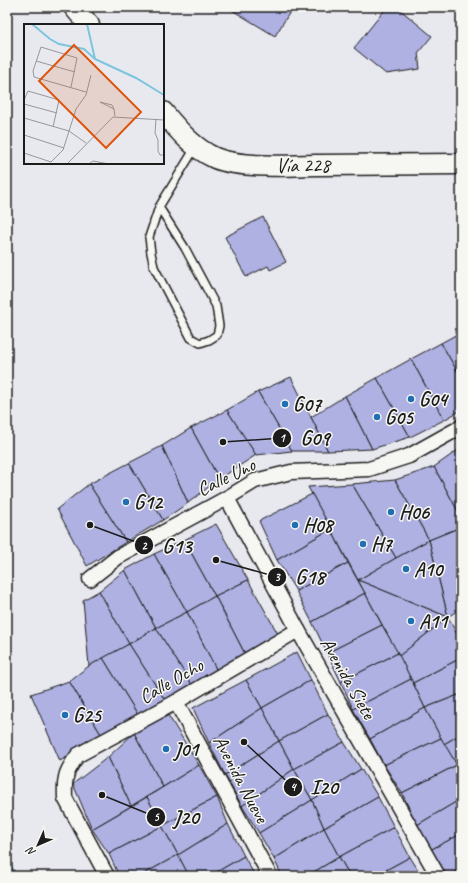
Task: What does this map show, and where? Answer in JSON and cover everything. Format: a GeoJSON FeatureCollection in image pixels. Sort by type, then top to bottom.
{"type":"FeatureCollection","features":[{"type":"Feature","properties":{"kind":"main road"},"geometry":{"type":"LineString","coordinates":[[74,7],[89,24]]}},
{"type":"Feature","properties":{"kind":"main road","name":"Vía 228"},"geometry":{"type":"LineString","coordinates":[[164,113],[185,138],[215,158],[246,164],[282,166],[461,164]]}},
{"type":"Feature","properties":{"kind":"street","name":"Calle Uno"},"geometry":{"type":"LineString","coordinates":[[90,580],[118,557],[227,498],[254,481],[291,472],[369,469],[409,456],[461,427]]}},
{"type":"Feature","properties":{"kind":"street","name":"Avenida Siete"},"geometry":{"type":"LineString","coordinates":[[227,498],[298,630],[438,876]]}},
{"type":"Feature","properties":{"kind":"street","name":"Calle Ocho"},"geometry":{"type":"LineString","coordinates":[[107,876],[65,798],[64,784],[68,769],[78,755],[176,702],[298,630]]}},
{"type":"Feature","properties":{"kind":"street","name":"Avenida Nueve"},"geometry":{"type":"LineString","coordinates":[[176,702],[270,876]]}},
{"type":"Feature","properties":{"kind":"lane"},"geometry":{"type":"LineString","coordinates":[[160,207],[185,248],[216,306],[219,326],[216,335],[209,340],[200,343],[192,338],[154,267],[150,253],[149,237],[160,207],[196,146]]}},
{"type":"Feature","properties":{"kind":"building"},"geometry":{"type":"Polygon","coordinates":[[[227,7],[293,7],[275,36],[227,7]]]}},
{"type":"Feature","properties":{"kind":"building"},"geometry":{"type":"Polygon","coordinates":[[[387,7],[397,7],[432,36],[418,53],[420,69],[386,74],[354,48],[387,7]]]}},
{"type":"Feature","properties":{"kind":"building"},"geometry":{"type":"Polygon","coordinates":[[[263,217],[286,262],[270,270],[268,266],[246,277],[225,237],[263,217]]]}},
{"type":"Feature","properties":{"kind":"building"},"geometry":{"type":"Polygon","coordinates":[[[461,332],[461,378],[441,343],[461,332]]]}},
{"type":"Feature","properties":{"kind":"building"},"geometry":{"type":"Polygon","coordinates":[[[441,343],[461,378],[461,410],[444,420],[411,359],[441,343]]]}},
{"type":"Feature","properties":{"kind":"building","name":"G04"},"geometry":{"type":"Polygon","coordinates":[[[411,359],[444,420],[410,437],[377,378],[411,359]]]}},
{"type":"Feature","properties":{"kind":"building","name":"G07"},"geometry":{"type":"Polygon","coordinates":[[[291,377],[328,451],[292,451],[258,392],[291,377]]]}},
{"type":"Feature","properties":{"kind":"building","name":"G05"},"geometry":{"type":"Polygon","coordinates":[[[377,378],[410,437],[372,449],[345,396],[377,378]]]}},
{"type":"Feature","properties":{"kind":"building"},"geometry":{"type":"Polygon","coordinates":[[[258,392],[292,451],[256,455],[227,410],[258,392]]]}},
{"type":"Feature","properties":{"kind":"building"},"geometry":{"type":"Polygon","coordinates":[[[345,396],[372,449],[328,451],[311,417],[345,396]]]}},
{"type":"Feature","properties":{"kind":"building"},"geometry":{"type":"Polygon","coordinates":[[[227,410],[256,455],[219,479],[191,428],[227,410]]]}},
{"type":"Feature","properties":{"kind":"building"},"geometry":{"type":"Polygon","coordinates":[[[191,428],[219,479],[188,503],[162,446],[191,428]]]}},
{"type":"Feature","properties":{"kind":"building"},"geometry":{"type":"Polygon","coordinates":[[[162,446],[188,503],[163,520],[129,463],[162,446]]]}},
{"type":"Feature","properties":{"kind":"building"},"geometry":{"type":"Polygon","coordinates":[[[461,448],[461,517],[434,467],[461,448]]]}},
{"type":"Feature","properties":{"kind":"building","name":"G12"},"geometry":{"type":"Polygon","coordinates":[[[129,463],[163,520],[126,542],[89,484],[129,463]]]}},
{"type":"Feature","properties":{"kind":"building"},"geometry":{"type":"Polygon","coordinates":[[[434,467],[461,517],[461,527],[429,540],[395,480],[434,467]]]}},
{"type":"Feature","properties":{"kind":"building","name":"H06"},"geometry":{"type":"Polygon","coordinates":[[[395,480],[429,540],[396,558],[352,484],[395,480]]]}},
{"type":"Feature","properties":{"kind":"building"},"geometry":{"type":"Polygon","coordinates":[[[89,484],[126,542],[87,566],[57,509],[89,484]]]}},
{"type":"Feature","properties":{"kind":"building","name":"H7"},"geometry":{"type":"Polygon","coordinates":[[[352,484],[396,558],[358,580],[308,487],[352,484]]]}},
{"type":"Feature","properties":{"kind":"building","name":"H08"},"geometry":{"type":"Polygon","coordinates":[[[312,494],[331,529],[277,560],[259,521],[312,494]]]}},
{"type":"Feature","properties":{"kind":"building"},"geometry":{"type":"Polygon","coordinates":[[[216,524],[248,580],[215,596],[184,540],[216,524]]]}},
{"type":"Feature","properties":{"kind":"building"},"geometry":{"type":"Polygon","coordinates":[[[461,527],[461,608],[448,617],[429,540],[461,527]]]}},
{"type":"Feature","properties":{"kind":"building"},"geometry":{"type":"Polygon","coordinates":[[[331,529],[348,563],[296,591],[277,560],[331,529]]]}},
{"type":"Feature","properties":{"kind":"building"},"geometry":{"type":"Polygon","coordinates":[[[184,540],[215,596],[187,612],[154,554],[184,540]]]}},
{"type":"Feature","properties":{"kind":"building","name":"A10"},"geometry":{"type":"Polygon","coordinates":[[[429,540],[448,617],[358,580],[396,558],[429,540]]]}},
{"type":"Feature","properties":{"kind":"building"},"geometry":{"type":"Polygon","coordinates":[[[154,554],[187,612],[156,628],[125,570],[154,554]]]}},
{"type":"Feature","properties":{"kind":"building"},"geometry":{"type":"Polygon","coordinates":[[[348,563],[365,593],[312,622],[296,591],[348,563]]]}},
{"type":"Feature","properties":{"kind":"building"},"geometry":{"type":"Polygon","coordinates":[[[125,570],[156,628],[129,644],[99,591],[125,570]]]}},
{"type":"Feature","properties":{"kind":"building"},"geometry":{"type":"Polygon","coordinates":[[[248,580],[278,634],[245,654],[215,596],[248,580]]]}},
{"type":"Feature","properties":{"kind":"building","name":"A11"},"geometry":{"type":"Polygon","coordinates":[[[358,580],[448,617],[399,656],[358,580]]]}},
{"type":"Feature","properties":{"kind":"building"},"geometry":{"type":"Polygon","coordinates":[[[99,591],[129,644],[89,666],[83,600],[99,591]]]}},
{"type":"Feature","properties":{"kind":"building"},"geometry":{"type":"Polygon","coordinates":[[[365,593],[382,625],[327,653],[312,622],[365,593]]]}},
{"type":"Feature","properties":{"kind":"building"},"geometry":{"type":"Polygon","coordinates":[[[215,596],[245,654],[217,671],[187,612],[215,596]]]}},
{"type":"Feature","properties":{"kind":"building"},"geometry":{"type":"Polygon","coordinates":[[[187,612],[217,671],[192,685],[156,628],[187,612]]]}},
{"type":"Feature","properties":{"kind":"building"},"geometry":{"type":"Polygon","coordinates":[[[448,617],[461,642],[461,658],[413,683],[399,656],[448,617]]]}},
{"type":"Feature","properties":{"kind":"building"},"geometry":{"type":"Polygon","coordinates":[[[382,625],[398,653],[341,682],[327,653],[382,625]]]}},
{"type":"Feature","properties":{"kind":"building"},"geometry":{"type":"Polygon","coordinates":[[[156,628],[192,685],[165,700],[129,644],[156,628]]]}},
{"type":"Feature","properties":{"kind":"building"},"geometry":{"type":"Polygon","coordinates":[[[129,644],[165,700],[138,715],[103,658],[129,644]]]}},
{"type":"Feature","properties":{"kind":"building"},"geometry":{"type":"Polygon","coordinates":[[[297,652],[311,680],[262,708],[246,680],[297,652]]]}},
{"type":"Feature","properties":{"kind":"building"},"geometry":{"type":"Polygon","coordinates":[[[398,653],[411,679],[353,709],[341,682],[398,653]]]}},
{"type":"Feature","properties":{"kind":"building"},"geometry":{"type":"Polygon","coordinates":[[[103,658],[138,715],[102,736],[69,681],[89,666],[103,658]]]}},
{"type":"Feature","properties":{"kind":"building"},"geometry":{"type":"Polygon","coordinates":[[[461,658],[461,694],[425,708],[413,683],[461,658]]]}},
{"type":"Feature","properties":{"kind":"building"},"geometry":{"type":"Polygon","coordinates":[[[411,679],[425,708],[370,739],[353,709],[411,679]]]}},
{"type":"Feature","properties":{"kind":"building"},"geometry":{"type":"Polygon","coordinates":[[[246,680],[262,708],[209,743],[193,708],[246,680]]]}},
{"type":"Feature","properties":{"kind":"building"},"geometry":{"type":"Polygon","coordinates":[[[311,680],[328,714],[279,741],[262,708],[311,680]]]}},
{"type":"Feature","properties":{"kind":"building","name":"G25"},"geometry":{"type":"Polygon","coordinates":[[[69,681],[102,736],[60,761],[31,694],[69,681]]]}},
{"type":"Feature","properties":{"kind":"building"},"geometry":{"type":"Polygon","coordinates":[[[461,694],[461,734],[444,744],[425,708],[461,694]]]}},
{"type":"Feature","properties":{"kind":"building"},"geometry":{"type":"Polygon","coordinates":[[[262,708],[279,741],[225,775],[209,743],[262,708]]]}},
{"type":"Feature","properties":{"kind":"building"},"geometry":{"type":"Polygon","coordinates":[[[425,708],[441,738],[384,765],[370,739],[425,708]]]}},
{"type":"Feature","properties":{"kind":"building"},"geometry":{"type":"Polygon","coordinates":[[[328,714],[344,742],[294,769],[279,741],[328,714]]]}},
{"type":"Feature","properties":{"kind":"building","name":"J01"},"geometry":{"type":"Polygon","coordinates":[[[168,715],[199,765],[163,787],[134,733],[168,715]]]}},
{"type":"Feature","properties":{"kind":"building"},"geometry":{"type":"Polygon","coordinates":[[[134,733],[163,787],[131,806],[108,757],[134,733]]]}},
{"type":"Feature","properties":{"kind":"building"},"geometry":{"type":"Polygon","coordinates":[[[461,734],[461,769],[460,770],[444,744],[461,734]]]}},
{"type":"Feature","properties":{"kind":"building"},"geometry":{"type":"Polygon","coordinates":[[[441,738],[457,765],[402,793],[384,765],[441,738]]]}},
{"type":"Feature","properties":{"kind":"building"},"geometry":{"type":"Polygon","coordinates":[[[279,741],[294,769],[242,806],[225,775],[279,741]]]}},
{"type":"Feature","properties":{"kind":"building"},"geometry":{"type":"Polygon","coordinates":[[[344,742],[361,769],[312,800],[294,769],[344,742]]]}},
{"type":"Feature","properties":{"kind":"building"},"geometry":{"type":"Polygon","coordinates":[[[108,757],[131,806],[92,829],[73,784],[108,757]]]}},
{"type":"Feature","properties":{"kind":"building"},"geometry":{"type":"Polygon","coordinates":[[[199,765],[217,797],[162,826],[147,797],[199,765]]]}},
{"type":"Feature","properties":{"kind":"building"},"geometry":{"type":"Polygon","coordinates":[[[457,765],[461,772],[461,799],[417,825],[402,793],[457,765]]]}},
{"type":"Feature","properties":{"kind":"building"},"geometry":{"type":"Polygon","coordinates":[[[294,769],[312,800],[259,833],[242,806],[294,769]]]}},
{"type":"Feature","properties":{"kind":"building"},"geometry":{"type":"Polygon","coordinates":[[[361,769],[378,797],[324,828],[312,800],[361,769]]]}},
{"type":"Feature","properties":{"kind":"building"},"geometry":{"type":"Polygon","coordinates":[[[147,797],[162,826],[109,854],[92,829],[147,797]]]}},
{"type":"Feature","properties":{"kind":"building"},"geometry":{"type":"Polygon","coordinates":[[[217,797],[228,824],[178,855],[162,826],[217,797]]]}},
{"type":"Feature","properties":{"kind":"building"},"geometry":{"type":"Polygon","coordinates":[[[378,797],[394,827],[339,857],[324,828],[378,797]]]}},
{"type":"Feature","properties":{"kind":"building"},"geometry":{"type":"Polygon","coordinates":[[[461,799],[461,834],[428,851],[417,825],[461,799]]]}},
{"type":"Feature","properties":{"kind":"building"},"geometry":{"type":"Polygon","coordinates":[[[312,800],[324,828],[274,859],[259,833],[312,800]]]}},
{"type":"Feature","properties":{"kind":"building"},"geometry":{"type":"Polygon","coordinates":[[[228,824],[244,856],[210,876],[189,876],[178,855],[228,824]]]}},
{"type":"Feature","properties":{"kind":"building"},"geometry":{"type":"Polygon","coordinates":[[[162,826],[178,855],[140,876],[119,876],[109,854],[162,826]]]}},
{"type":"Feature","properties":{"kind":"building"},"geometry":{"type":"Polygon","coordinates":[[[394,827],[410,857],[375,876],[350,876],[339,857],[394,827]]]}},
{"type":"Feature","properties":{"kind":"building"},"geometry":{"type":"Polygon","coordinates":[[[324,828],[339,857],[307,876],[282,876],[274,859],[324,828]]]}},
{"type":"Feature","properties":{"kind":"building"},"geometry":{"type":"Polygon","coordinates":[[[461,834],[461,869],[447,876],[443,876],[428,851],[461,834]]]}},
{"type":"Feature","properties":{"kind":"building"},"geometry":{"type":"Polygon","coordinates":[[[178,855],[189,876],[140,876],[178,855]]]}},
{"type":"Feature","properties":{"kind":"building"},"geometry":{"type":"Polygon","coordinates":[[[244,856],[255,876],[210,876],[244,856]]]}},
{"type":"Feature","properties":{"kind":"building"},"geometry":{"type":"Polygon","coordinates":[[[339,857],[350,876],[307,876],[339,857]]]}},
{"type":"Feature","properties":{"kind":"building"},"geometry":{"type":"Polygon","coordinates":[[[410,857],[422,876],[375,876],[410,857]]]}},
{"type":"Feature","properties":{"kind":"building"},"geometry":{"type":"Polygon","coordinates":[[[461,869],[461,876],[447,876],[461,869]]]}},
{"type":"Feature","properties":{"kind":"waterway"},"geometry":{"type":"LineString","coordinates":[[7,863],[15,876]]}},
{"type":"Feature","properties":{"kind":"place","name":"G04"},"geometry":{"type":"Point","coordinates":[411,399]}},
{"type":"Feature","properties":{"kind":"place","name":"G07"},"geometry":{"type":"Point","coordinates":[285,404]}},
{"type":"Feature","properties":{"kind":"place","name":"G05"},"geometry":{"type":"Point","coordinates":[377,417]}},
{"type":"Feature","properties":{"kind":"place","name":"G09"},"geometry":{"type":"Point","coordinates":[223,442]}},
{"type":"Feature","properties":{"kind":"place","name":"G12"},"geometry":{"type":"Point","coordinates":[126,502]}},
{"type":"Feature","properties":{"kind":"place","name":"H06"},"geometry":{"type":"Point","coordinates":[391,512]}},
{"type":"Feature","properties":{"kind":"place","name":"G13"},"geometry":{"type":"Point","coordinates":[90,525]}},
{"type":"Feature","properties":{"kind":"place","name":"H08"},"geometry":{"type":"Point","coordinates":[295,525]}},
{"type":"Feature","properties":{"kind":"place","name":"H7"},"geometry":{"type":"Point","coordinates":[363,544]}},
{"type":"Feature","properties":{"kind":"place","name":"G18"},"geometry":{"type":"Point","coordinates":[216,560]}},
{"type":"Feature","properties":{"kind":"place","name":"A10"},"geometry":{"type":"Point","coordinates":[406,569]}},
{"type":"Feature","properties":{"kind":"place","name":"A11"},"geometry":{"type":"Point","coordinates":[411,621]}},
{"type":"Feature","properties":{"kind":"place","name":"G25"},"geometry":{"type":"Point","coordinates":[65,715]}},
{"type":"Feature","properties":{"kind":"place","name":"I20"},"geometry":{"type":"Point","coordinates":[244,742]}},
{"type":"Feature","properties":{"kind":"place","name":"J01"},"geometry":{"type":"Point","coordinates":[166,749]}},
{"type":"Feature","properties":{"kind":"place","name":"J20"},"geometry":{"type":"Point","coordinates":[102,795]}}]}
